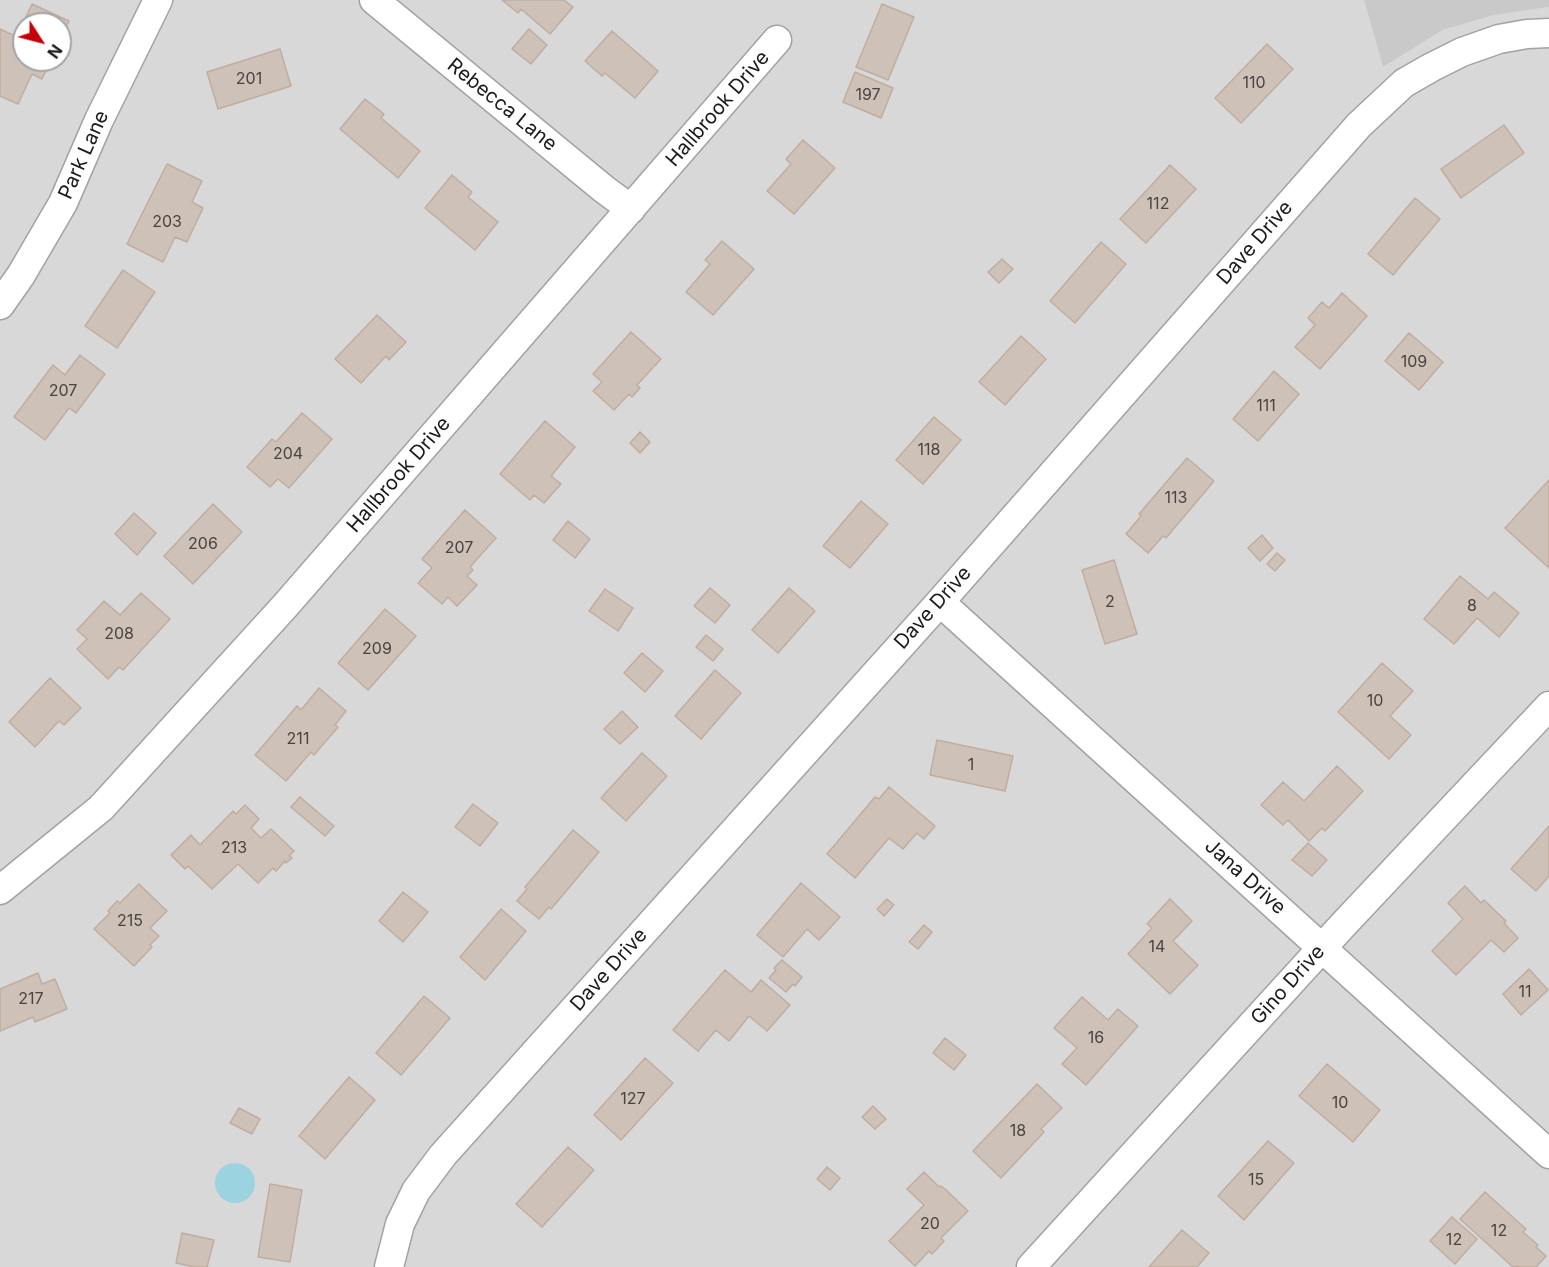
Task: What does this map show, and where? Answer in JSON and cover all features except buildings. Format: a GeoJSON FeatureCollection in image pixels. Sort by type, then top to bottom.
{"type":"FeatureCollection","features":[{"type":"Feature","properties":{"kind":"street","name":"Park Lane"},"geometry":{"type":"LineString","coordinates":[[0,305],[21,275],[63,203],[99,120],[158,0]]}},
{"type":"Feature","properties":{"kind":"street","name":"Rebecca Lane"},"geometry":{"type":"LineString","coordinates":[[374,0],[631,209]]}},
{"type":"Feature","properties":{"kind":"street","name":"Dave Drive"},"geometry":{"type":"LineString","coordinates":[[388,1267],[400,1224],[416,1191],[443,1155],[940,602],[1359,125],[1404,83],[1462,52],[1499,39],[1549,33]]}},
{"type":"Feature","properties":{"kind":"street","name":"Hallbrook Drive"},"geometry":{"type":"LineString","coordinates":[[0,890],[101,808],[285,606],[777,40]]}},
{"type":"Feature","properties":{"kind":"street","name":"Jana Drive"},"geometry":{"type":"LineString","coordinates":[[940,602],[1549,1154]]}},
{"type":"Feature","properties":{"kind":"street","name":"Gino Drive"},"geometry":{"type":"LineString","coordinates":[[1031,1267],[1322,948],[1549,706]]}},
{"type":"Feature","properties":{"kind":"shaded area"},"geometry":{"type":"Polygon","coordinates":[[[0,0],[1364,0],[1383,67],[1443,30],[1494,15],[1549,7],[1549,1267],[0,1267],[0,0]]]}},
{"type":"Feature","properties":{"kind":"shaded area"},"geometry":{"type":"Polygon","coordinates":[[[1364,0],[1549,0],[1549,7],[1494,15],[1443,30],[1383,67],[1364,0]]]}},
{"type":"Feature","properties":{"kind":"water"},"geometry":{"type":"Polygon","coordinates":[[[235,1163],[243,1164],[249,1169],[254,1175],[254,1191],[249,1197],[243,1202],[235,1203],[227,1202],[221,1197],[216,1191],[215,1183],[216,1175],[221,1169],[227,1164],[235,1163]]]}}]}
